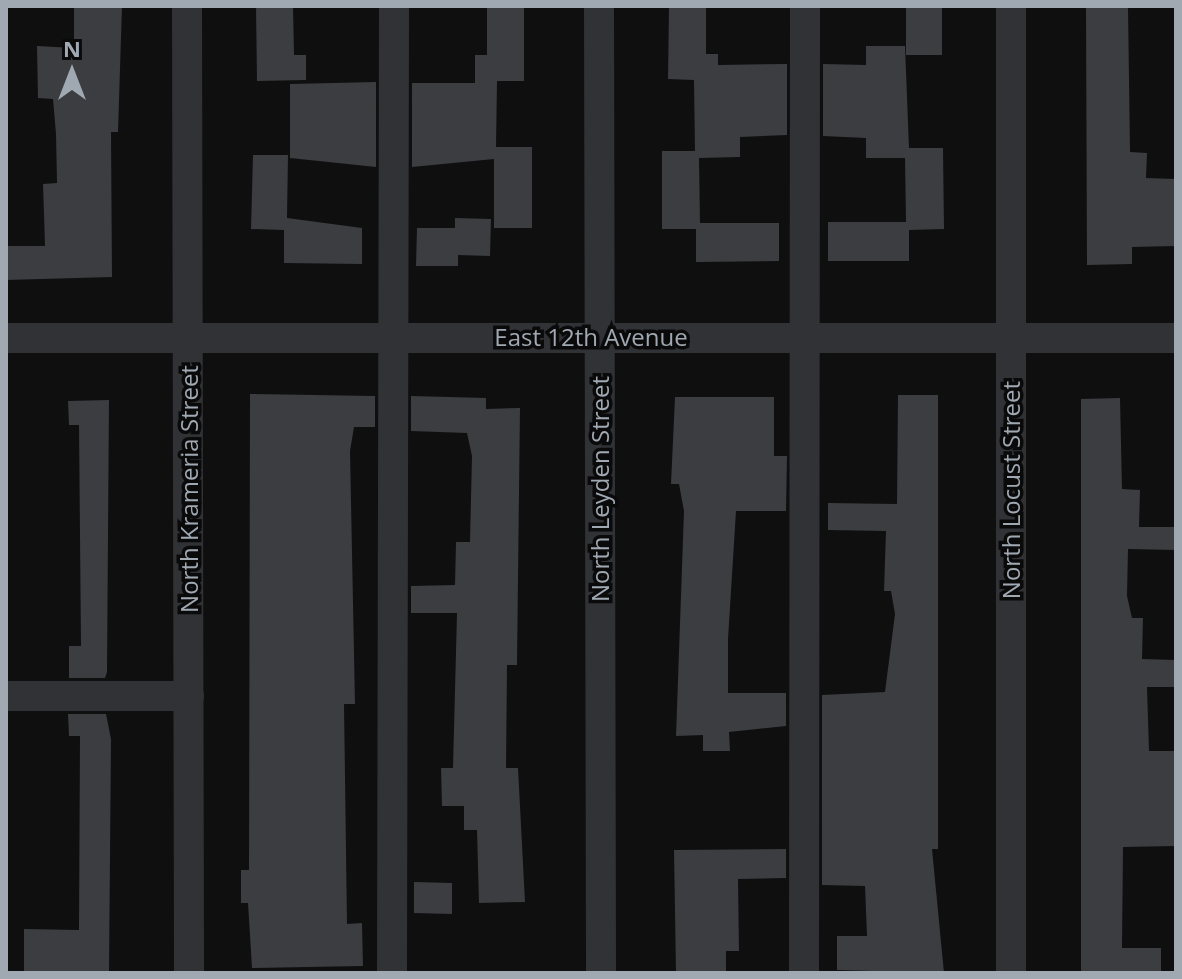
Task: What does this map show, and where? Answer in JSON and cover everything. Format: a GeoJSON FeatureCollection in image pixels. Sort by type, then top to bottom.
{"type":"FeatureCollection","features":[{"type":"Feature","properties":{"kind":"street","name":"North Krameria Street"},"geometry":{"type":"LineString","coordinates":[[187,6],[189,973]]}},
{"type":"Feature","properties":{"kind":"street"},"geometry":{"type":"LineString","coordinates":[[392,973],[394,6]]}},
{"type":"Feature","properties":{"kind":"street","name":"North Leyden Street"},"geometry":{"type":"LineString","coordinates":[[599,6],[601,973]]}},
{"type":"Feature","properties":{"kind":"street"},"geometry":{"type":"LineString","coordinates":[[804,973],[805,6]]}},
{"type":"Feature","properties":{"kind":"street","name":"North Locust Street"},"geometry":{"type":"LineString","coordinates":[[1011,6],[1011,973]]}},
{"type":"Feature","properties":{"kind":"street","name":"East 12th Avenue"},"geometry":{"type":"LineString","coordinates":[[6,338],[1176,338]]}},
{"type":"Feature","properties":{"kind":"street"},"geometry":{"type":"LineString","coordinates":[[6,696],[189,696]]}},
{"type":"Feature","properties":{"kind":"building"},"geometry":{"type":"Polygon","coordinates":[[[74,6],[122,6],[118,132],[111,132],[112,277],[6,280],[6,246],[45,246],[43,184],[57,183],[56,134],[53,99],[38,98],[37,46],[74,48],[74,6]]]}},
{"type":"Feature","properties":{"kind":"building"},"geometry":{"type":"Polygon","coordinates":[[[256,6],[293,6],[294,55],[306,55],[306,80],[257,81],[256,6]]]}},
{"type":"Feature","properties":{"kind":"building"},"geometry":{"type":"Polygon","coordinates":[[[487,6],[524,6],[524,81],[497,81],[496,147],[532,147],[532,228],[494,228],[494,159],[412,167],[412,83],[475,83],[475,55],[487,55],[487,6]]]}},
{"type":"Feature","properties":{"kind":"building"},"geometry":{"type":"Polygon","coordinates":[[[669,6],[706,6],[706,54],[718,54],[718,65],[787,64],[787,135],[740,137],[740,157],[699,158],[700,223],[779,223],[779,261],[696,262],[696,229],[662,229],[662,151],[695,151],[694,80],[668,79],[669,6]]]}},
{"type":"Feature","properties":{"kind":"building"},"geometry":{"type":"Polygon","coordinates":[[[906,6],[942,6],[942,55],[906,55],[906,6]]]}},
{"type":"Feature","properties":{"kind":"building"},"geometry":{"type":"Polygon","coordinates":[[[1128,7],[1130,152],[1147,153],[1146,178],[1176,179],[1176,246],[1132,247],[1132,264],[1087,265],[1086,8],[1128,7]]]}},
{"type":"Feature","properties":{"kind":"building"},"geometry":{"type":"Polygon","coordinates":[[[866,46],[905,46],[909,148],[943,148],[944,229],[909,230],[909,261],[828,261],[828,222],[906,222],[905,158],[866,158],[866,138],[823,136],[823,64],[866,65],[866,46]]]}},
{"type":"Feature","properties":{"kind":"building"},"geometry":{"type":"Polygon","coordinates":[[[376,82],[376,167],[290,158],[290,84],[376,82]]]}},
{"type":"Feature","properties":{"kind":"building"},"geometry":{"type":"Polygon","coordinates":[[[253,155],[288,155],[287,218],[362,228],[362,264],[284,263],[284,230],[251,229],[253,155]]]}},
{"type":"Feature","properties":{"kind":"building"},"geometry":{"type":"Polygon","coordinates":[[[455,218],[491,219],[490,256],[458,255],[458,266],[416,266],[417,228],[455,228],[455,218]]]}},
{"type":"Feature","properties":{"kind":"building"},"geometry":{"type":"Polygon","coordinates":[[[250,394],[375,396],[375,427],[354,427],[350,451],[355,704],[344,704],[347,924],[362,923],[363,966],[252,968],[248,903],[241,903],[241,870],[249,870],[250,394]]]}},
{"type":"Feature","properties":{"kind":"building"},"geometry":{"type":"Polygon","coordinates":[[[898,395],[938,395],[938,849],[932,849],[944,973],[837,970],[837,936],[867,936],[865,886],[822,885],[822,695],[885,692],[895,614],[891,591],[884,591],[886,531],[828,530],[828,503],[897,504],[898,395]]]}},
{"type":"Feature","properties":{"kind":"building"},"geometry":{"type":"Polygon","coordinates":[[[411,396],[486,398],[486,409],[520,408],[517,665],[507,665],[506,768],[518,768],[525,902],[479,903],[477,830],[464,830],[464,806],[442,806],[441,768],[453,768],[457,613],[411,613],[411,586],[455,585],[456,542],[470,542],[472,456],[467,433],[411,431],[411,396]]]}},
{"type":"Feature","properties":{"kind":"building"},"geometry":{"type":"Polygon","coordinates":[[[675,397],[774,397],[774,456],[787,456],[786,511],[736,511],[728,639],[728,693],[786,693],[786,726],[729,732],[730,751],[703,751],[703,735],[676,736],[684,511],[679,484],[671,484],[675,397]]]}},
{"type":"Feature","properties":{"kind":"building"},"geometry":{"type":"Polygon","coordinates":[[[1120,398],[1122,489],[1140,490],[1139,527],[1176,527],[1176,550],[1128,549],[1127,596],[1132,618],[1143,618],[1142,659],[1176,660],[1176,687],[1147,687],[1149,751],[1176,751],[1176,846],[1123,847],[1122,948],[1161,948],[1161,973],[1081,973],[1081,399],[1120,398]]]}},
{"type":"Feature","properties":{"kind":"building"},"geometry":{"type":"Polygon","coordinates":[[[109,400],[107,672],[105,678],[69,678],[69,646],[81,646],[79,425],[69,425],[68,401],[109,400]]]}},
{"type":"Feature","properties":{"kind":"building"},"geometry":{"type":"Polygon","coordinates":[[[68,714],[106,714],[111,739],[109,973],[24,973],[24,929],[79,930],[80,736],[69,736],[68,714]]]}},
{"type":"Feature","properties":{"kind":"building"},"geometry":{"type":"Polygon","coordinates":[[[786,849],[786,878],[738,879],[739,951],[726,951],[726,973],[676,973],[674,850],[786,849]]]}},
{"type":"Feature","properties":{"kind":"building"},"geometry":{"type":"Polygon","coordinates":[[[414,882],[452,883],[452,914],[414,913],[414,882]]]}}]}
